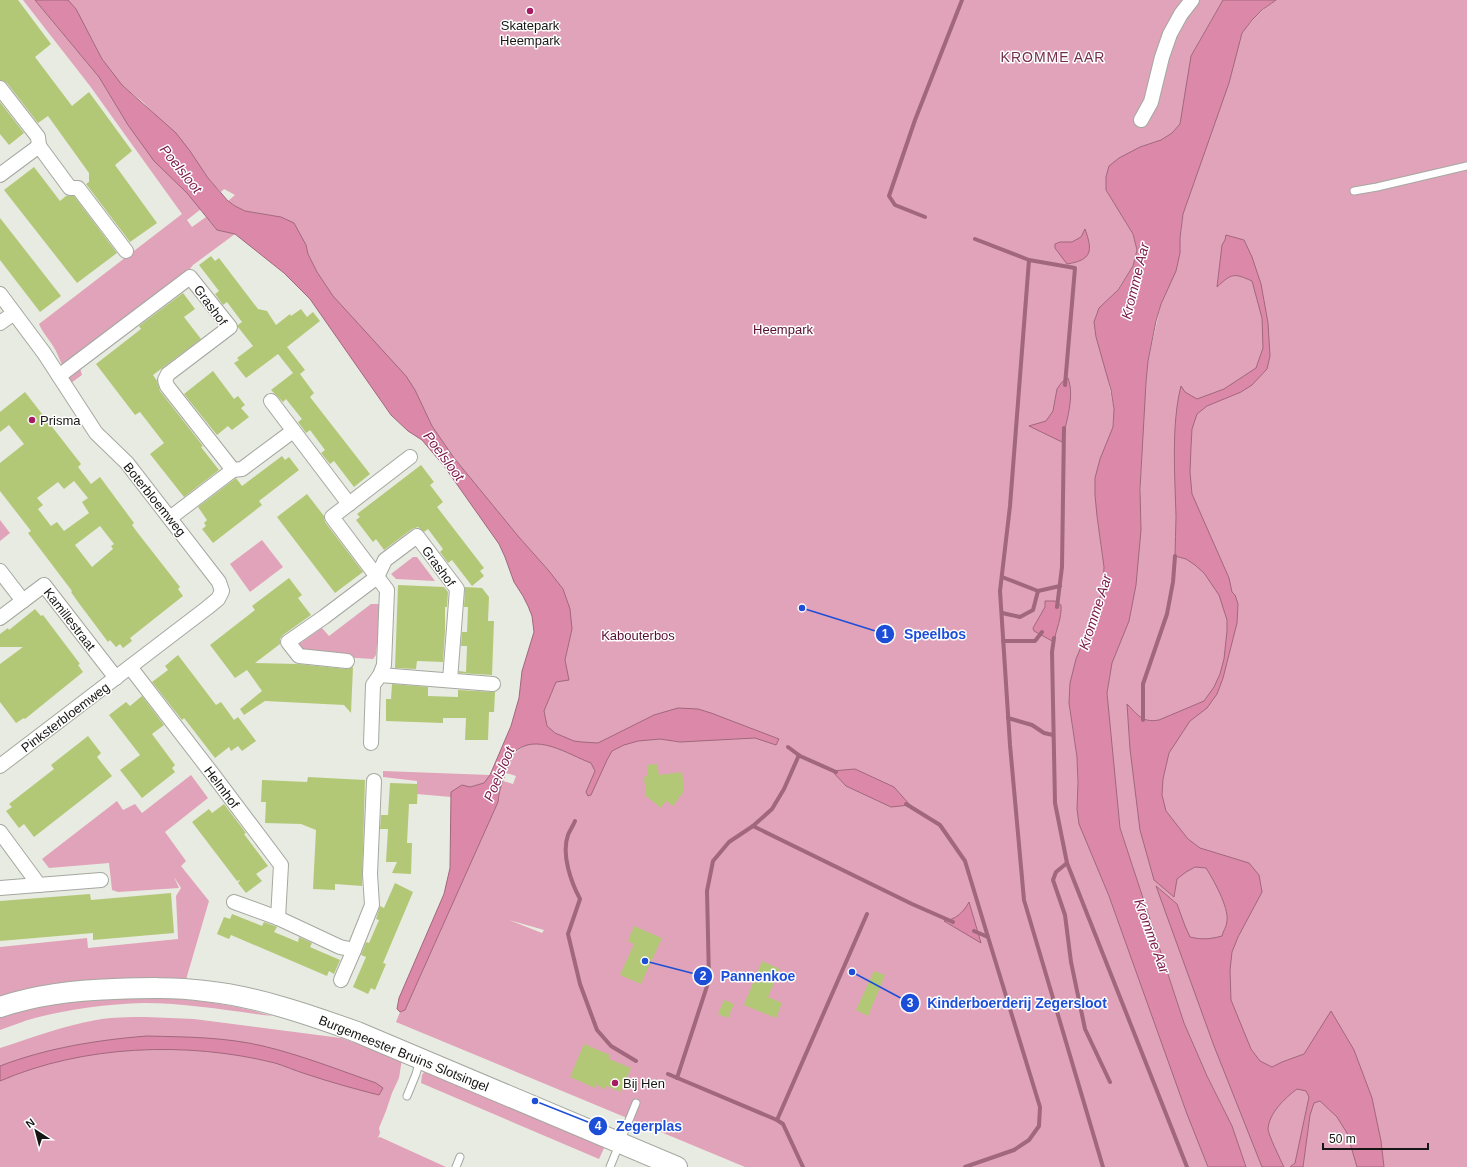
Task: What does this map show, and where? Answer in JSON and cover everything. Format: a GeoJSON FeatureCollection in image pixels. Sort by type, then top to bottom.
{"type":"FeatureCollection","features":[{"type":"Feature","properties":{"kind":"street"},"geometry":{"type":"LineString","coordinates":[[1141,120],[1151,102],[1162,57],[1170,34],[1181,14],[1192,0]]}},
{"type":"Feature","properties":{"kind":"street"},"geometry":{"type":"LineString","coordinates":[[0,88],[38,137],[39,146],[70,188],[78,188],[126,251]]}},
{"type":"Feature","properties":{"kind":"street"},"geometry":{"type":"LineString","coordinates":[[0,175],[39,146]]}},
{"type":"Feature","properties":{"kind":"street","name":"Grashof"},"geometry":{"type":"LineString","coordinates":[[59,376],[190,277],[230,327],[168,374],[165,380],[167,386],[233,470]]}},
{"type":"Feature","properties":{"kind":"street","name":"Boterbloemweg"},"geometry":{"type":"LineString","coordinates":[[0,294],[30,334],[96,433],[127,463],[219,582],[222,591],[218,599],[130,667]]}},
{"type":"Feature","properties":{"kind":"street"},"geometry":{"type":"LineString","coordinates":[[0,323],[14,313]]}},
{"type":"Feature","properties":{"kind":"street"},"geometry":{"type":"LineString","coordinates":[[271,401],[349,504]]}},
{"type":"Feature","properties":{"kind":"street"},"geometry":{"type":"LineString","coordinates":[[170,518],[233,470],[242,469],[293,431]]}},
{"type":"Feature","properties":{"kind":"street"},"geometry":{"type":"LineString","coordinates":[[371,744],[373,685],[380,675],[384,665],[387,590],[332,517],[410,457]]}},
{"type":"Feature","properties":{"kind":"street","name":"Grashof"},"geometry":{"type":"LineString","coordinates":[[347,661],[299,656],[288,642],[324,617],[376,577],[385,560],[417,536],[457,589],[450,680]]}},
{"type":"Feature","properties":{"kind":"street"},"geometry":{"type":"LineString","coordinates":[[0,571],[23,601]]}},
{"type":"Feature","properties":{"kind":"street","name":"Kamillestraat"},"geometry":{"type":"LineString","coordinates":[[0,618],[44,585],[116,678]]}},
{"type":"Feature","properties":{"kind":"street","name":"Pinksterbloemweg"},"geometry":{"type":"LineString","coordinates":[[0,766],[130,667]]}},
{"type":"Feature","properties":{"kind":"street","name":"Helmhof"},"geometry":{"type":"LineString","coordinates":[[130,667],[281,865],[278,918]]}},
{"type":"Feature","properties":{"kind":"street"},"geometry":{"type":"LineString","coordinates":[[380,675],[493,684]]}},
{"type":"Feature","properties":{"kind":"street"},"geometry":{"type":"LineString","coordinates":[[341,980],[372,905],[370,874],[374,781]]}},
{"type":"Feature","properties":{"kind":"street"},"geometry":{"type":"LineString","coordinates":[[0,832],[40,885]]}},
{"type":"Feature","properties":{"kind":"street"},"geometry":{"type":"LineString","coordinates":[[0,888],[100,880]]}},
{"type":"Feature","properties":{"kind":"street"},"geometry":{"type":"LineString","coordinates":[[234,902],[278,918],[340,947],[354,950]]}},
{"type":"Feature","properties":{"kind":"street","name":"Burgemeester Bruins Slotsingel"},"geometry":{"type":"LineString","coordinates":[[0,1007],[55,994],[92,990],[154,987],[206,991],[268,1004],[317,1017],[358,1032],[677,1167]]}},
{"type":"Feature","properties":{"kind":"lane"},"geometry":{"type":"LineString","coordinates":[[1354,191],[1467,166]]}},
{"type":"Feature","properties":{"kind":"lane"},"geometry":{"type":"LineString","coordinates":[[407,1096],[421,1058]]}},
{"type":"Feature","properties":{"kind":"lane"},"geometry":{"type":"LineString","coordinates":[[610,1167],[636,1103]]}},
{"type":"Feature","properties":{"kind":"lane"},"geometry":{"type":"LineString","coordinates":[[456,1167],[460,1157]]}},
{"type":"Feature","properties":{"kind":"green space"},"geometry":{"type":"Polygon","coordinates":[[[23,0],[35,0],[99,77],[128,125],[139,139],[201,209],[187,220],[192,227],[206,217],[217,230],[235,234],[193,265],[185,275],[77,357],[82,375],[71,383],[56,351],[39,324],[182,214],[90,86],[23,0]]]}},
{"type":"Feature","properties":{"kind":"green space","name":"Heempark"},"geometry":{"type":"Polygon","coordinates":[[[64,0],[1223,0],[1192,54],[1180,124],[1172,133],[1161,140],[1140,147],[1106,190],[1133,234],[1137,250],[1133,266],[1116,292],[1108,380],[1114,409],[1113,427],[1097,516],[1104,567],[1103,585],[1098,606],[1079,652],[1070,688],[1072,725],[1077,757],[1079,822],[1109,896],[1208,1167],[745,1167],[396,1022],[400,1012],[405,1010],[498,802],[499,789],[503,781],[513,784],[516,776],[506,773],[514,754],[525,745],[544,711],[556,682],[567,671],[565,660],[572,629],[563,589],[454,458],[432,426],[415,390],[333,296],[317,272],[308,254],[306,245],[277,216],[245,211],[228,201],[235,195],[224,189],[221,192],[208,178],[190,151],[144,103],[122,85],[102,59],[92,39],[64,0]],[[509,920],[542,933],[544,930],[509,920]]]}},
{"type":"Feature","properties":{"kind":"green space"},"geometry":{"type":"Polygon","coordinates":[[[1276,0],[1467,0],[1467,1167],[1246,1167],[1225,1112],[1207,1076],[1184,1023],[1120,828],[1111,755],[1107,693],[1110,676],[1109,660],[1140,499],[1144,404],[1148,361],[1161,304],[1170,283],[1181,232],[1183,214],[1242,33],[1266,7],[1276,0]]]}},
{"type":"Feature","properties":{"kind":"green space"},"geometry":{"type":"Polygon","coordinates":[[[0,520],[10,533],[0,541],[0,520]]]}},
{"type":"Feature","properties":{"kind":"green space"},"geometry":{"type":"Polygon","coordinates":[[[262,540],[283,567],[250,592],[230,564],[262,540]]]}},
{"type":"Feature","properties":{"kind":"green space"},"geometry":{"type":"Polygon","coordinates":[[[413,557],[417,557],[435,581],[396,579],[391,574],[413,557]]]}},
{"type":"Feature","properties":{"kind":"green space"},"geometry":{"type":"Polygon","coordinates":[[[371,604],[381,604],[376,655],[373,659],[307,655],[299,644],[322,628],[329,636],[371,604]]]}},
{"type":"Feature","properties":{"kind":"green space"},"geometry":{"type":"Polygon","coordinates":[[[383,771],[490,775],[484,783],[451,792],[451,797],[417,794],[417,781],[383,777],[383,771]]]}},
{"type":"Feature","properties":{"kind":"green space"},"geometry":{"type":"Polygon","coordinates":[[[191,775],[208,798],[165,832],[186,861],[181,866],[209,901],[185,983],[0,1003],[0,947],[87,938],[88,948],[178,939],[176,896],[181,888],[174,877],[179,888],[118,892],[112,890],[109,863],[49,868],[42,859],[117,801],[123,810],[135,804],[142,813],[191,775]]]}},
{"type":"Feature","properties":{"kind":"green space"},"geometry":{"type":"Polygon","coordinates":[[[111,995],[192,1000],[252,1010],[272,1016],[176,1004],[144,1003],[102,1006],[62,1012],[31,1019],[0,1030],[0,1013],[111,995]]]}},
{"type":"Feature","properties":{"kind":"green space"},"geometry":{"type":"Polygon","coordinates":[[[146,1017],[194,1019],[341,1038],[402,1059],[399,1078],[379,1128],[380,1133],[378,1138],[380,1137],[446,1167],[0,1167],[0,1048],[47,1032],[96,1020],[108,1018],[146,1017]]]}},
{"type":"Feature","properties":{"kind":"green space"},"geometry":{"type":"Polygon","coordinates":[[[424,1072],[605,1146],[599,1159],[421,1083],[424,1072]]]}},
{"type":"Feature","properties":{"kind":"water","name":"Poelsloot"},"geometry":{"type":"Polygon","coordinates":[[[35,0],[68,0],[76,9],[102,59],[122,85],[176,133],[208,178],[228,201],[245,211],[281,217],[294,223],[306,245],[308,254],[317,272],[333,296],[406,376],[415,390],[432,426],[454,458],[563,589],[570,609],[572,629],[565,660],[569,680],[556,682],[544,711],[547,726],[555,733],[574,741],[598,743],[654,715],[678,708],[698,709],[779,739],[776,745],[755,738],[680,742],[660,739],[638,741],[624,745],[612,751],[591,795],[588,796],[586,792],[595,771],[591,763],[542,744],[532,744],[522,747],[512,756],[499,793],[498,802],[405,1010],[400,1012],[397,1009],[399,998],[444,894],[450,868],[451,792],[462,785],[470,787],[484,783],[490,775],[511,726],[519,698],[522,671],[534,632],[532,616],[523,596],[514,582],[499,544],[444,466],[422,440],[408,431],[391,415],[310,299],[284,273],[235,234],[217,230],[187,193],[154,161],[128,125],[99,77],[35,0]]]}},
{"type":"Feature","properties":{"kind":"water","name":"Kromme Aar"},"geometry":{"type":"Polygon","coordinates":[[[1223,0],[1276,0],[1262,10],[1242,33],[1229,83],[1183,214],[1180,253],[1176,271],[1161,304],[1156,321],[1148,361],[1146,382],[1140,489],[1141,530],[1136,585],[1129,621],[1112,663],[1107,693],[1120,828],[1184,1023],[1207,1076],[1232,1126],[1246,1167],[1208,1167],[1187,1114],[1109,896],[1079,824],[1077,809],[1077,757],[1069,703],[1070,683],[1076,659],[1098,606],[1103,585],[1104,567],[1097,516],[1095,478],[1100,459],[1113,427],[1114,409],[1111,390],[1096,337],[1094,322],[1099,308],[1118,290],[1133,266],[1137,250],[1133,234],[1106,190],[1106,177],[1109,166],[1119,158],[1140,147],[1161,140],[1172,133],[1180,124],[1191,56],[1223,0]]]}},
{"type":"Feature","properties":{"kind":"water"},"geometry":{"type":"Polygon","coordinates":[[[1085,229],[1089,243],[1089,249],[1086,257],[1067,264],[1055,248],[1055,244],[1060,242],[1072,242],[1081,237],[1085,229]]]}},
{"type":"Feature","properties":{"kind":"water"},"geometry":{"type":"Polygon","coordinates":[[[1226,235],[1244,240],[1252,257],[1261,284],[1268,323],[1270,356],[1267,369],[1252,385],[1241,392],[1207,406],[1197,414],[1192,429],[1190,472],[1192,494],[1229,578],[1232,592],[1235,595],[1238,604],[1237,623],[1223,678],[1217,694],[1207,708],[1190,721],[1169,753],[1163,779],[1162,795],[1166,811],[1188,839],[1200,848],[1249,863],[1259,875],[1262,892],[1238,937],[1232,952],[1230,970],[1231,1000],[1251,1049],[1260,1061],[1272,1067],[1304,1054],[1331,1011],[1354,1050],[1372,1098],[1381,1141],[1384,1167],[1357,1167],[1347,1133],[1337,1117],[1320,1101],[1314,1103],[1310,1115],[1303,1167],[1290,1167],[1295,1163],[1309,1097],[1306,1091],[1297,1089],[1278,1106],[1271,1117],[1268,1129],[1272,1142],[1284,1167],[1262,1167],[1214,1046],[1156,886],[1177,904],[1190,937],[1206,939],[1222,936],[1227,921],[1226,908],[1206,868],[1195,867],[1177,879],[1174,897],[1154,880],[1140,830],[1130,749],[1127,704],[1137,715],[1144,719],[1153,721],[1159,720],[1204,701],[1214,687],[1220,674],[1224,659],[1227,620],[1219,595],[1204,573],[1195,565],[1186,559],[1175,556],[1176,517],[1174,451],[1176,417],[1181,386],[1185,392],[1197,399],[1224,389],[1256,368],[1263,348],[1262,318],[1252,281],[1233,276],[1226,279],[1217,287],[1222,245],[1226,235]]]}},
{"type":"Feature","properties":{"kind":"water"},"geometry":{"type":"Polygon","coordinates":[[[1068,378],[1071,393],[1068,418],[1062,442],[1029,426],[1046,421],[1053,411],[1057,389],[1062,382],[1068,378]]]}},
{"type":"Feature","properties":{"kind":"water"},"geometry":{"type":"Polygon","coordinates":[[[1045,601],[1055,601],[1061,605],[1060,619],[1054,642],[1034,631],[1033,628],[1045,607],[1045,601]]]}},
{"type":"Feature","properties":{"kind":"water"},"geometry":{"type":"Polygon","coordinates":[[[855,769],[894,787],[910,805],[891,807],[846,786],[832,771],[855,769]]]}},
{"type":"Feature","properties":{"kind":"water"},"geometry":{"type":"Polygon","coordinates":[[[969,902],[981,943],[944,921],[959,915],[969,902]]]}},
{"type":"Feature","properties":{"kind":"water"},"geometry":{"type":"Polygon","coordinates":[[[147,1036],[220,1039],[263,1046],[320,1063],[376,1083],[383,1088],[379,1095],[324,1080],[275,1063],[207,1051],[171,1050],[136,1050],[66,1060],[32,1069],[0,1081],[0,1066],[36,1054],[72,1046],[147,1036]]]}},
{"type":"Feature","properties":{"kind":"building"},"geometry":{"type":"Polygon","coordinates":[[[0,0],[18,0],[51,44],[35,57],[72,106],[89,92],[132,151],[115,165],[157,223],[130,242],[86,184],[89,182],[89,173],[48,116],[38,123],[7,83],[0,80],[0,0]]]}},
{"type":"Feature","properties":{"kind":"building"},"geometry":{"type":"Polygon","coordinates":[[[0,102],[24,133],[9,145],[0,134],[0,102]]]}},
{"type":"Feature","properties":{"kind":"building"},"geometry":{"type":"Polygon","coordinates":[[[34,167],[60,201],[66,196],[74,196],[117,253],[77,283],[4,190],[34,167]]]}},
{"type":"Feature","properties":{"kind":"building"},"geometry":{"type":"Polygon","coordinates":[[[0,218],[61,296],[40,312],[0,260],[0,218]]]}},
{"type":"Feature","properties":{"kind":"building"},"geometry":{"type":"Polygon","coordinates":[[[211,256],[215,261],[219,258],[258,309],[267,311],[276,325],[290,314],[291,316],[301,309],[307,317],[313,312],[320,321],[287,347],[305,370],[300,374],[314,393],[310,397],[370,474],[354,487],[334,461],[330,464],[321,453],[325,450],[310,430],[306,433],[298,422],[302,419],[286,399],[283,402],[271,390],[293,373],[278,354],[246,378],[234,363],[239,360],[237,358],[253,346],[238,327],[238,325],[242,322],[227,302],[223,305],[215,294],[219,291],[199,265],[211,256]]]}},
{"type":"Feature","properties":{"kind":"building"},"geometry":{"type":"Polygon","coordinates":[[[183,293],[195,309],[184,317],[201,339],[153,375],[157,381],[160,391],[203,446],[201,447],[219,470],[184,497],[150,454],[164,443],[140,412],[135,415],[96,364],[141,329],[139,326],[183,293]]]}},
{"type":"Feature","properties":{"kind":"building"},"geometry":{"type":"Polygon","coordinates":[[[213,371],[234,399],[238,396],[245,405],[241,408],[249,417],[232,430],[228,426],[217,435],[184,394],[213,371]]]}},
{"type":"Feature","properties":{"kind":"building"},"geometry":{"type":"Polygon","coordinates":[[[25,392],[81,464],[78,467],[91,484],[100,477],[134,523],[132,525],[137,532],[180,587],[178,589],[183,596],[130,638],[132,641],[123,648],[120,644],[116,647],[110,640],[108,642],[28,533],[31,531],[0,491],[0,463],[24,444],[9,425],[0,432],[0,412],[25,392]],[[74,481],[64,489],[58,482],[37,498],[43,505],[38,509],[51,526],[57,522],[64,531],[89,513],[82,502],[88,498],[74,481]],[[100,526],[75,545],[92,567],[113,549],[111,546],[114,544],[100,526]]]}},
{"type":"Feature","properties":{"kind":"building"},"geometry":{"type":"Polygon","coordinates":[[[282,456],[285,460],[289,457],[299,470],[259,501],[262,505],[213,543],[202,529],[206,526],[204,523],[207,520],[198,507],[236,478],[242,486],[282,456]]]}},
{"type":"Feature","properties":{"kind":"building"},"geometry":{"type":"Polygon","coordinates":[[[421,465],[434,482],[430,485],[443,502],[437,507],[484,568],[480,571],[484,576],[472,586],[452,560],[448,563],[440,552],[443,549],[428,529],[424,532],[418,527],[412,529],[384,550],[376,539],[373,542],[356,520],[360,517],[357,514],[421,465]]]}},
{"type":"Feature","properties":{"kind":"building"},"geometry":{"type":"Polygon","coordinates":[[[307,494],[324,516],[325,522],[363,572],[335,593],[277,517],[307,494]]]}},
{"type":"Feature","properties":{"kind":"building"},"geometry":{"type":"Polygon","coordinates":[[[289,578],[302,595],[298,598],[311,615],[283,635],[280,639],[280,644],[255,663],[298,664],[346,669],[353,667],[351,713],[344,705],[265,701],[244,715],[240,709],[262,691],[247,670],[235,678],[210,645],[255,610],[252,606],[289,578]]]}},
{"type":"Feature","properties":{"kind":"building"},"geometry":{"type":"Polygon","coordinates":[[[398,585],[444,587],[448,592],[447,607],[445,607],[443,662],[417,661],[416,669],[395,668],[398,585]]]}},
{"type":"Feature","properties":{"kind":"building"},"geometry":{"type":"Polygon","coordinates":[[[465,587],[482,588],[489,597],[488,621],[494,621],[492,675],[459,673],[459,671],[466,672],[467,646],[461,646],[462,632],[467,632],[468,607],[464,607],[465,587]]]}},
{"type":"Feature","properties":{"kind":"building"},"geometry":{"type":"Polygon","coordinates":[[[35,609],[41,616],[43,615],[80,664],[78,665],[83,672],[25,719],[24,718],[16,723],[0,702],[0,664],[23,647],[0,647],[0,634],[8,628],[9,630],[35,609]]]}},
{"type":"Feature","properties":{"kind":"building"},"geometry":{"type":"Polygon","coordinates":[[[178,655],[216,705],[221,702],[234,720],[238,717],[256,741],[242,751],[238,746],[231,751],[229,747],[215,758],[184,718],[182,720],[152,682],[168,670],[165,666],[178,655]]]}},
{"type":"Feature","properties":{"kind":"building"},"geometry":{"type":"Polygon","coordinates":[[[392,684],[428,687],[428,696],[458,697],[458,690],[495,692],[494,712],[489,712],[488,740],[465,740],[466,718],[443,718],[443,723],[386,721],[386,699],[391,699],[392,684]]]}},
{"type":"Feature","properties":{"kind":"building"},"geometry":{"type":"Polygon","coordinates":[[[142,696],[164,725],[152,734],[175,765],[172,768],[175,772],[142,798],[120,770],[140,755],[109,715],[126,702],[130,706],[142,696]]]}},
{"type":"Feature","properties":{"kind":"building"},"geometry":{"type":"Polygon","coordinates":[[[88,736],[101,753],[97,757],[112,776],[34,837],[24,824],[19,828],[6,811],[12,807],[9,804],[54,769],[51,765],[88,736]]]}},
{"type":"Feature","properties":{"kind":"building"},"geometry":{"type":"Polygon","coordinates":[[[657,764],[659,775],[682,772],[684,791],[673,806],[666,801],[661,808],[646,796],[644,777],[648,776],[647,765],[657,764]]]}},
{"type":"Feature","properties":{"kind":"building"},"geometry":{"type":"Polygon","coordinates":[[[308,777],[365,780],[362,886],[335,884],[335,890],[313,889],[316,830],[301,824],[265,823],[266,802],[261,802],[262,780],[307,782],[308,777]]]}},
{"type":"Feature","properties":{"kind":"building"},"geometry":{"type":"Polygon","coordinates":[[[390,783],[418,784],[417,804],[409,804],[407,843],[412,843],[411,874],[392,873],[397,862],[386,862],[388,829],[380,829],[381,815],[388,815],[390,783]]]}},
{"type":"Feature","properties":{"kind":"building"},"geometry":{"type":"Polygon","coordinates":[[[224,804],[268,866],[256,874],[262,881],[246,893],[238,883],[240,880],[237,881],[192,822],[209,809],[212,813],[224,804]]]}},
{"type":"Feature","properties":{"kind":"building"},"geometry":{"type":"Polygon","coordinates":[[[395,883],[413,892],[383,963],[386,964],[375,990],[371,988],[368,994],[353,987],[366,957],[361,955],[366,942],[369,943],[379,920],[376,919],[380,906],[384,908],[395,883]]]}},
{"type":"Feature","properties":{"kind":"building"},"geometry":{"type":"Polygon","coordinates":[[[171,893],[174,933],[93,940],[93,933],[0,941],[0,901],[90,894],[91,900],[171,893]]]}},
{"type":"Feature","properties":{"kind":"building"},"geometry":{"type":"Polygon","coordinates":[[[232,914],[262,926],[264,922],[275,926],[277,927],[274,932],[298,942],[299,937],[312,943],[310,947],[340,960],[334,974],[329,971],[327,976],[231,935],[229,939],[217,934],[224,917],[230,919],[232,914]]]}},
{"type":"Feature","properties":{"kind":"building"},"geometry":{"type":"Polygon","coordinates":[[[634,926],[662,938],[641,984],[620,975],[634,944],[628,941],[634,926]]]}},
{"type":"Feature","properties":{"kind":"building"},"geometry":{"type":"Polygon","coordinates":[[[762,961],[780,969],[768,997],[782,1003],[776,1018],[744,1005],[762,961]]]}},
{"type":"Feature","properties":{"kind":"building"},"geometry":{"type":"Polygon","coordinates":[[[874,971],[885,975],[868,1016],[856,1010],[874,971]]]}},
{"type":"Feature","properties":{"kind":"building"},"geometry":{"type":"Polygon","coordinates":[[[724,1000],[734,1004],[728,1018],[718,1014],[724,1000]]]}},
{"type":"Feature","properties":{"kind":"building"},"geometry":{"type":"Polygon","coordinates":[[[584,1044],[610,1055],[609,1059],[631,1068],[621,1092],[606,1086],[604,1090],[597,1084],[595,1088],[570,1077],[584,1044]]]}},
{"type":"Feature","properties":{"kind":"waterway"},"geometry":{"type":"LineString","coordinates":[[925,217],[895,205],[889,196],[915,120],[962,0]]}},
{"type":"Feature","properties":{"kind":"waterway"},"geometry":{"type":"LineString","coordinates":[[975,239],[1029,260],[1010,506],[1000,591],[1010,745],[1024,900],[1103,1167]]}},
{"type":"Feature","properties":{"kind":"waterway"},"geometry":{"type":"LineString","coordinates":[[1029,260],[1075,268],[1065,385]]}},
{"type":"Feature","properties":{"kind":"waterway"},"geometry":{"type":"LineString","coordinates":[[1057,607],[1062,567],[1064,428]]}},
{"type":"Feature","properties":{"kind":"waterway"},"geometry":{"type":"LineString","coordinates":[[1143,720],[1143,684],[1167,614],[1173,582],[1175,556]]}},
{"type":"Feature","properties":{"kind":"waterway"},"geometry":{"type":"LineString","coordinates":[[1002,577],[1038,591],[1060,586]]}},
{"type":"Feature","properties":{"kind":"waterway"},"geometry":{"type":"LineString","coordinates":[[1002,613],[1020,617],[1033,610],[1038,591]]}},
{"type":"Feature","properties":{"kind":"waterway"},"geometry":{"type":"LineString","coordinates":[[1003,641],[1035,641],[1042,632]]}},
{"type":"Feature","properties":{"kind":"waterway"},"geometry":{"type":"LineString","coordinates":[[1054,638],[1052,652],[1055,803],[1067,863],[1187,1167]]}},
{"type":"Feature","properties":{"kind":"waterway"},"geometry":{"type":"LineString","coordinates":[[1008,718],[1032,725],[1044,733],[1053,735]]}},
{"type":"Feature","properties":{"kind":"waterway"},"geometry":{"type":"LineString","coordinates":[[788,747],[800,756],[836,772]]}},
{"type":"Feature","properties":{"kind":"waterway"},"geometry":{"type":"LineString","coordinates":[[677,1078],[709,980],[707,891],[713,861],[729,842],[753,826],[772,809],[784,789],[799,755]]}},
{"type":"Feature","properties":{"kind":"waterway"},"geometry":{"type":"LineString","coordinates":[[906,804],[940,825],[965,861],[988,937],[974,931]]}},
{"type":"Feature","properties":{"kind":"waterway"},"geometry":{"type":"LineString","coordinates":[[575,821],[566,843],[566,859],[570,876],[580,899],[568,934],[580,984],[597,1030],[611,1046],[636,1061]]}},
{"type":"Feature","properties":{"kind":"waterway"},"geometry":{"type":"LineString","coordinates":[[753,826],[912,904],[953,922]]}},
{"type":"Feature","properties":{"kind":"waterway"},"geometry":{"type":"LineString","coordinates":[[1067,863],[1056,872],[1053,880],[1065,915],[1071,962],[1085,1029],[1110,1082]]}},
{"type":"Feature","properties":{"kind":"waterway"},"geometry":{"type":"LineString","coordinates":[[777,1120],[867,914]]}},
{"type":"Feature","properties":{"kind":"waterway"},"geometry":{"type":"LineString","coordinates":[[965,1167],[1014,1150],[1029,1140],[1039,1126],[1040,1107],[988,937]]}},
{"type":"Feature","properties":{"kind":"waterway"},"geometry":{"type":"LineString","coordinates":[[668,1074],[777,1120],[783,1124],[803,1167]]}},
{"type":"Feature","properties":{"kind":"place","name":"Skatepark Heempark"},"geometry":{"type":"Point","coordinates":[530,11]}},
{"type":"Feature","properties":{"kind":"place","name":"Prisma"},"geometry":{"type":"Point","coordinates":[32,420]}},
{"type":"Feature","properties":{"kind":"place","name":"Speelbos"},"geometry":{"type":"Point","coordinates":[802,608]}},
{"type":"Feature","properties":{"kind":"place","name":"Pannenkoe"},"geometry":{"type":"Point","coordinates":[645,961]}},
{"type":"Feature","properties":{"kind":"place","name":"Kinderboerderij Zegersloot"},"geometry":{"type":"Point","coordinates":[852,972]}},
{"type":"Feature","properties":{"kind":"place","name":"Bij Hen"},"geometry":{"type":"Point","coordinates":[615,1083]}},
{"type":"Feature","properties":{"kind":"place","name":"Zegerplas"},"geometry":{"type":"Point","coordinates":[535,1101]}},
{"type":"Feature","properties":{"kind":"district","name":"KROMME AAR"},"geometry":{"type":"Point","coordinates":[1053,57]}},
{"type":"Feature","properties":{"kind":"park label","name":"Kabouterbos"},"geometry":{"type":"Point","coordinates":[638,635]}}]}
